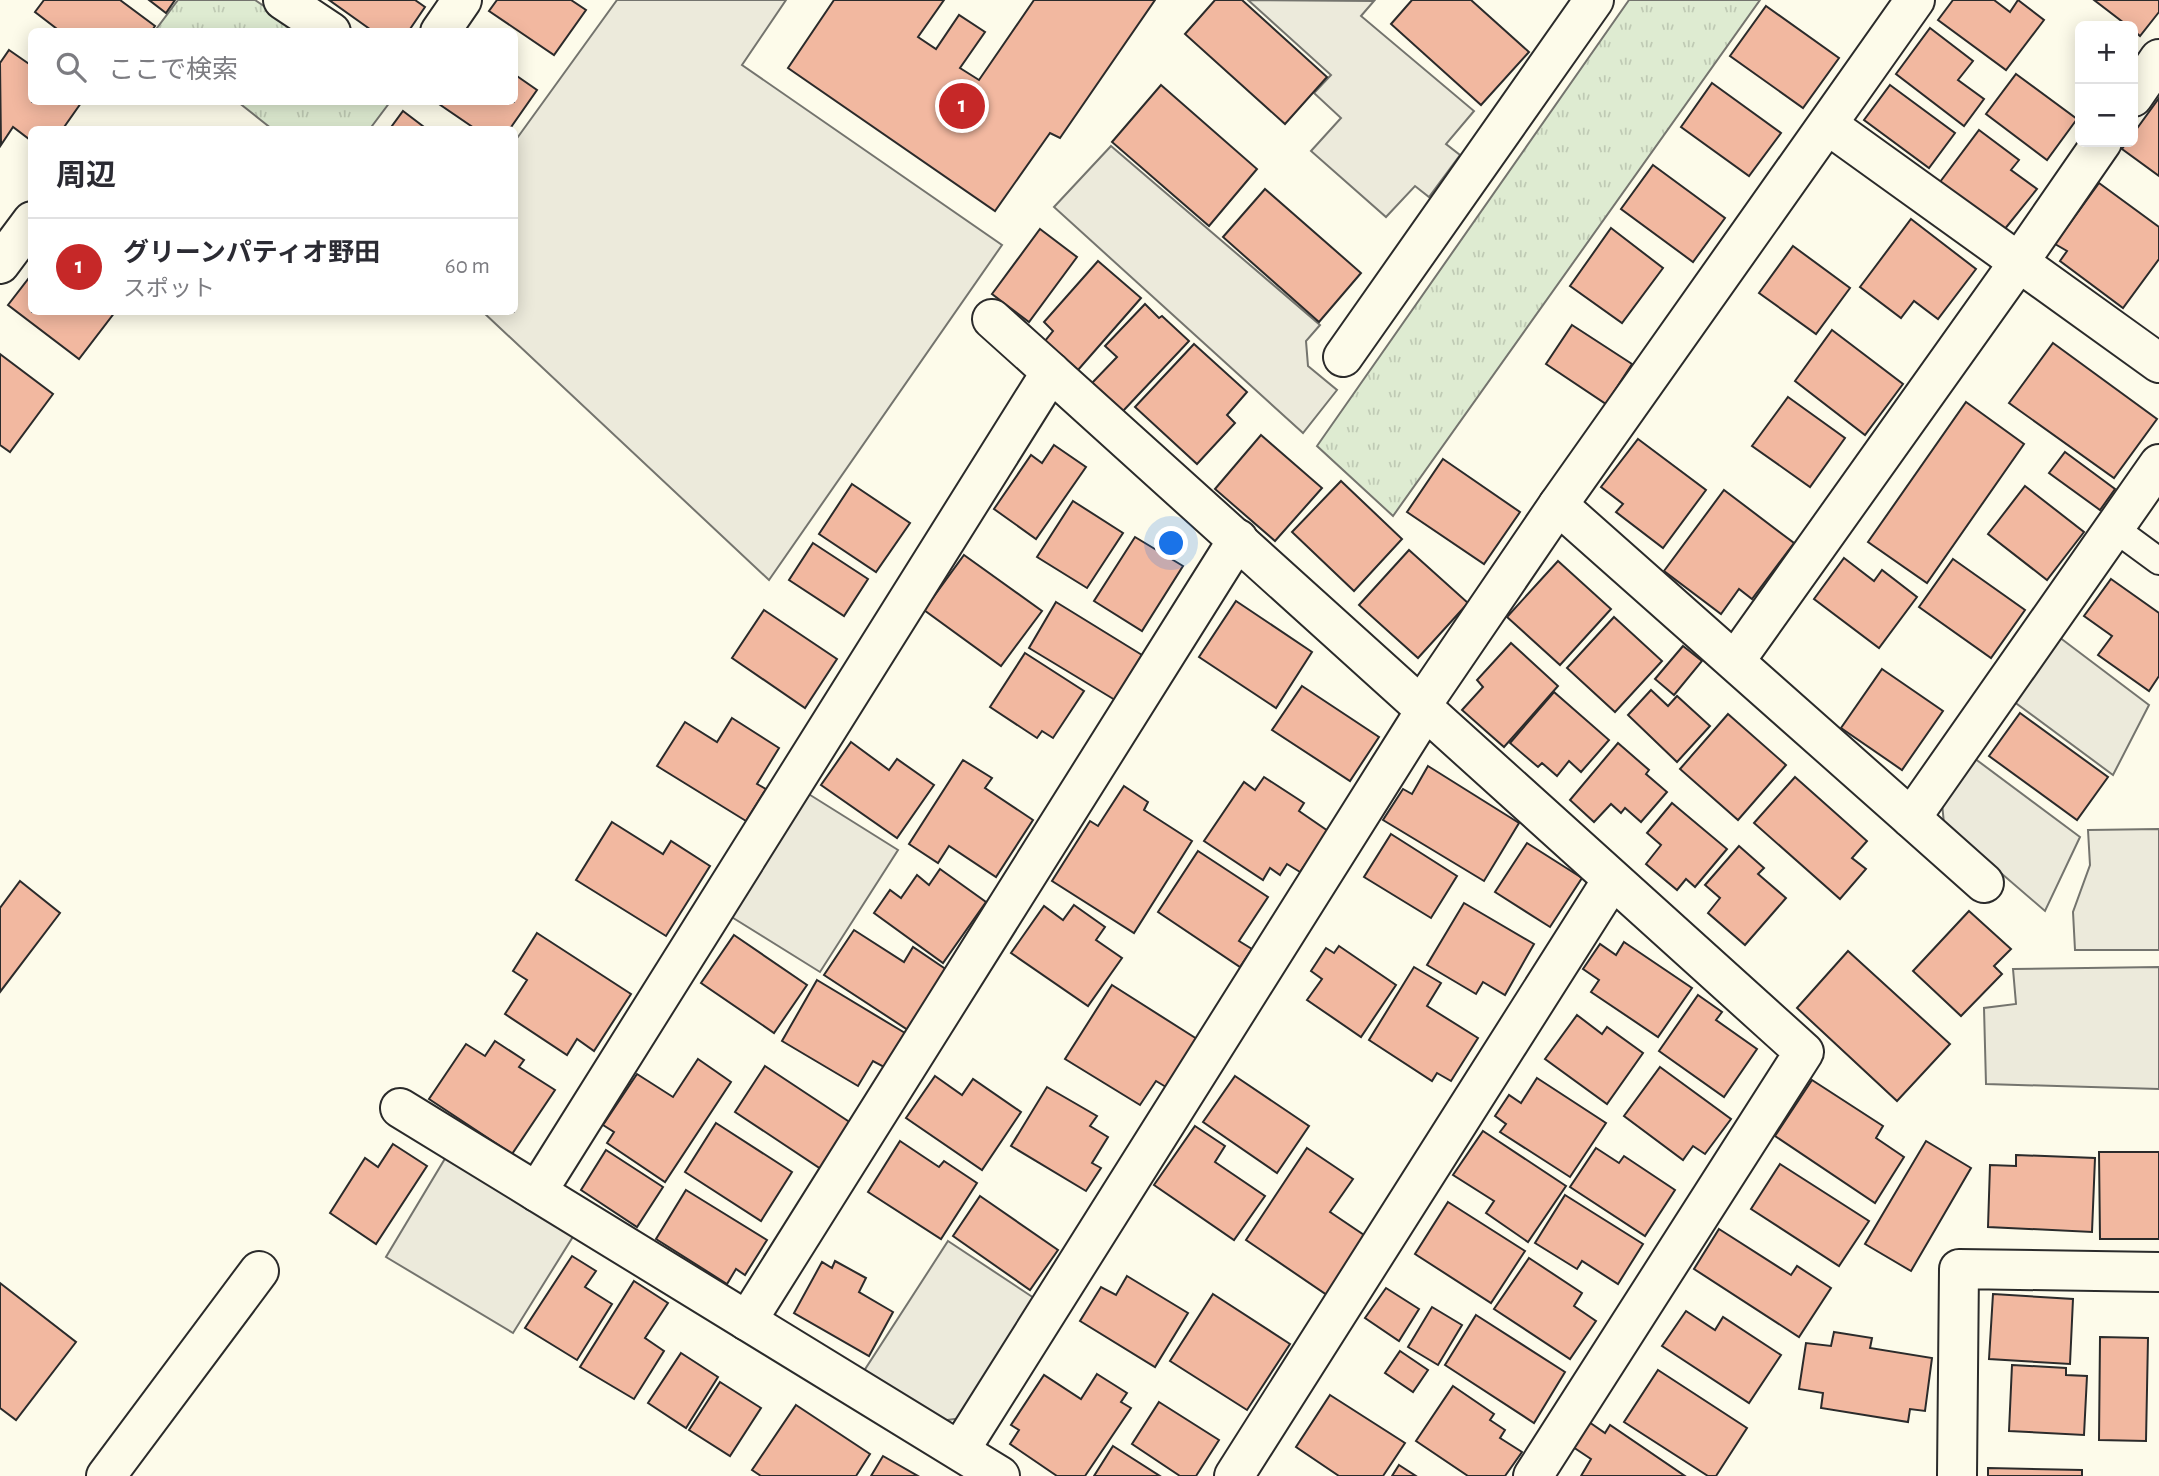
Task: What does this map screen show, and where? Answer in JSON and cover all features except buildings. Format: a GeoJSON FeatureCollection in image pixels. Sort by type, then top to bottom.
{"type":"FeatureCollection","features":[{"type":"Feature","properties":{"kind":"street"},"geometry":{"type":"LineString","coordinates":[[283,0],[325,28]]}},
{"type":"Feature","properties":{"kind":"street"},"geometry":{"type":"LineString","coordinates":[[443,28],[462,0]]}},
{"type":"Feature","properties":{"kind":"street"},"geometry":{"type":"LineString","coordinates":[[1343,357],[1594,0]]}},
{"type":"Feature","properties":{"kind":"street"},"geometry":{"type":"LineString","coordinates":[[960,1450],[1423,708],[1558,505],[1915,0]]}},
{"type":"Feature","properties":{"kind":"street"},"geometry":{"type":"LineString","coordinates":[[2138,90],[2159,59]]}},
{"type":"Feature","properties":{"kind":"street"},"geometry":{"type":"LineString","coordinates":[[1828,125],[2159,363]]}},
{"type":"Feature","properties":{"kind":"street"},"geometry":{"type":"LineString","coordinates":[[1735,661],[2099,147]]}},
{"type":"Feature","properties":{"kind":"street"},"geometry":{"type":"LineString","coordinates":[[0,264],[28,226]]}},
{"type":"Feature","properties":{"kind":"street"},"geometry":{"type":"LineString","coordinates":[[992,319],[1804,1052],[1533,1476]]}},
{"type":"Feature","properties":{"kind":"street"},"geometry":{"type":"LineString","coordinates":[[537,1192],[1051,372]]}},
{"type":"Feature","properties":{"kind":"street"},"geometry":{"type":"LineString","coordinates":[[1911,818],[2159,464]]}},
{"type":"Feature","properties":{"kind":"street"},"geometry":{"type":"LineString","coordinates":[[1558,505],[1984,883]]}},
{"type":"Feature","properties":{"kind":"street"},"geometry":{"type":"LineString","coordinates":[[747,1321],[1238,539]]}},
{"type":"Feature","properties":{"kind":"street"},"geometry":{"type":"LineString","coordinates":[[1234,1476],[1612,880]]}},
{"type":"Feature","properties":{"kind":"street"},"geometry":{"type":"LineString","coordinates":[[400,1108],[1000,1476]]}},
{"type":"Feature","properties":{"kind":"street"},"geometry":{"type":"LineString","coordinates":[[1957,1476],[1959,1269],[2159,1272]]}},
{"type":"Feature","properties":{"kind":"street"},"geometry":{"type":"LineString","coordinates":[[106,1476],[259,1271]]}},
{"type":"Feature","properties":{"kind":"lane"},"geometry":{"type":"LineString","coordinates":[[2114,528],[2159,561]]}},
{"type":"Feature","properties":{"kind":"green space"},"geometry":{"type":"Polygon","coordinates":[[[178,0],[255,0],[296,28],[157,28],[178,0]]]}},
{"type":"Feature","properties":{"kind":"green space"},"geometry":{"type":"Polygon","coordinates":[[[1629,0],[1760,0],[1393,516],[1317,446],[1629,0]]]}},
{"type":"Feature","properties":{"kind":"green space"},"geometry":{"type":"Polygon","coordinates":[[[242,105],[388,105],[372,126],[268,126],[242,105]]]}},
{"type":"Feature","properties":{"kind":"shaded area"},"geometry":{"type":"Polygon","coordinates":[[[617,0],[786,0],[742,65],[1002,245],[769,580],[486,315],[518,315],[518,137],[617,0]]]}},
{"type":"Feature","properties":{"kind":"shaded area"},"geometry":{"type":"Polygon","coordinates":[[[1248,0],[1374,1],[1361,16],[1474,111],[1446,144],[1460,155],[1429,197],[1415,186],[1386,217],[1311,151],[1341,118],[1314,93],[1331,75],[1248,0]]]}},
{"type":"Feature","properties":{"kind":"shaded area"},"geometry":{"type":"Polygon","coordinates":[[[1111,146],[1320,325],[1306,341],[1308,366],[1337,390],[1303,433],[1054,207],[1111,146]]]}},
{"type":"Feature","properties":{"kind":"shaded area"},"geometry":{"type":"Polygon","coordinates":[[[2059,637],[2149,705],[2113,775],[2013,701],[2059,637]]]}},
{"type":"Feature","properties":{"kind":"shaded area"},"geometry":{"type":"Polygon","coordinates":[[[1974,758],[2080,837],[2045,911],[1944,824],[1942,803],[1974,758]]]}},
{"type":"Feature","properties":{"kind":"shaded area"},"geometry":{"type":"Polygon","coordinates":[[[807,793],[898,850],[820,972],[730,916],[807,793]]]}},
{"type":"Feature","properties":{"kind":"shaded area"},"geometry":{"type":"Polygon","coordinates":[[[2159,829],[2159,950],[2075,950],[2073,912],[2090,865],[2088,830],[2159,829]]]}},
{"type":"Feature","properties":{"kind":"shaded area"},"geometry":{"type":"Polygon","coordinates":[[[2159,967],[2159,1089],[1986,1084],[1984,1008],[2016,1004],[2013,969],[2159,967]]]}},
{"type":"Feature","properties":{"kind":"shaded area"},"geometry":{"type":"Polygon","coordinates":[[[446,1157],[574,1235],[513,1333],[386,1257],[446,1157]]]}},
{"type":"Feature","properties":{"kind":"shaded area"},"geometry":{"type":"Polygon","coordinates":[[[948,1241],[1037,1300],[962,1418],[940,1421],[862,1374],[948,1241]]]}},
{"type":"Feature","properties":{"kind":"place","name":"グリーンパティオ野田"},"geometry":{"type":"Point","coordinates":[962,106]}}]}
